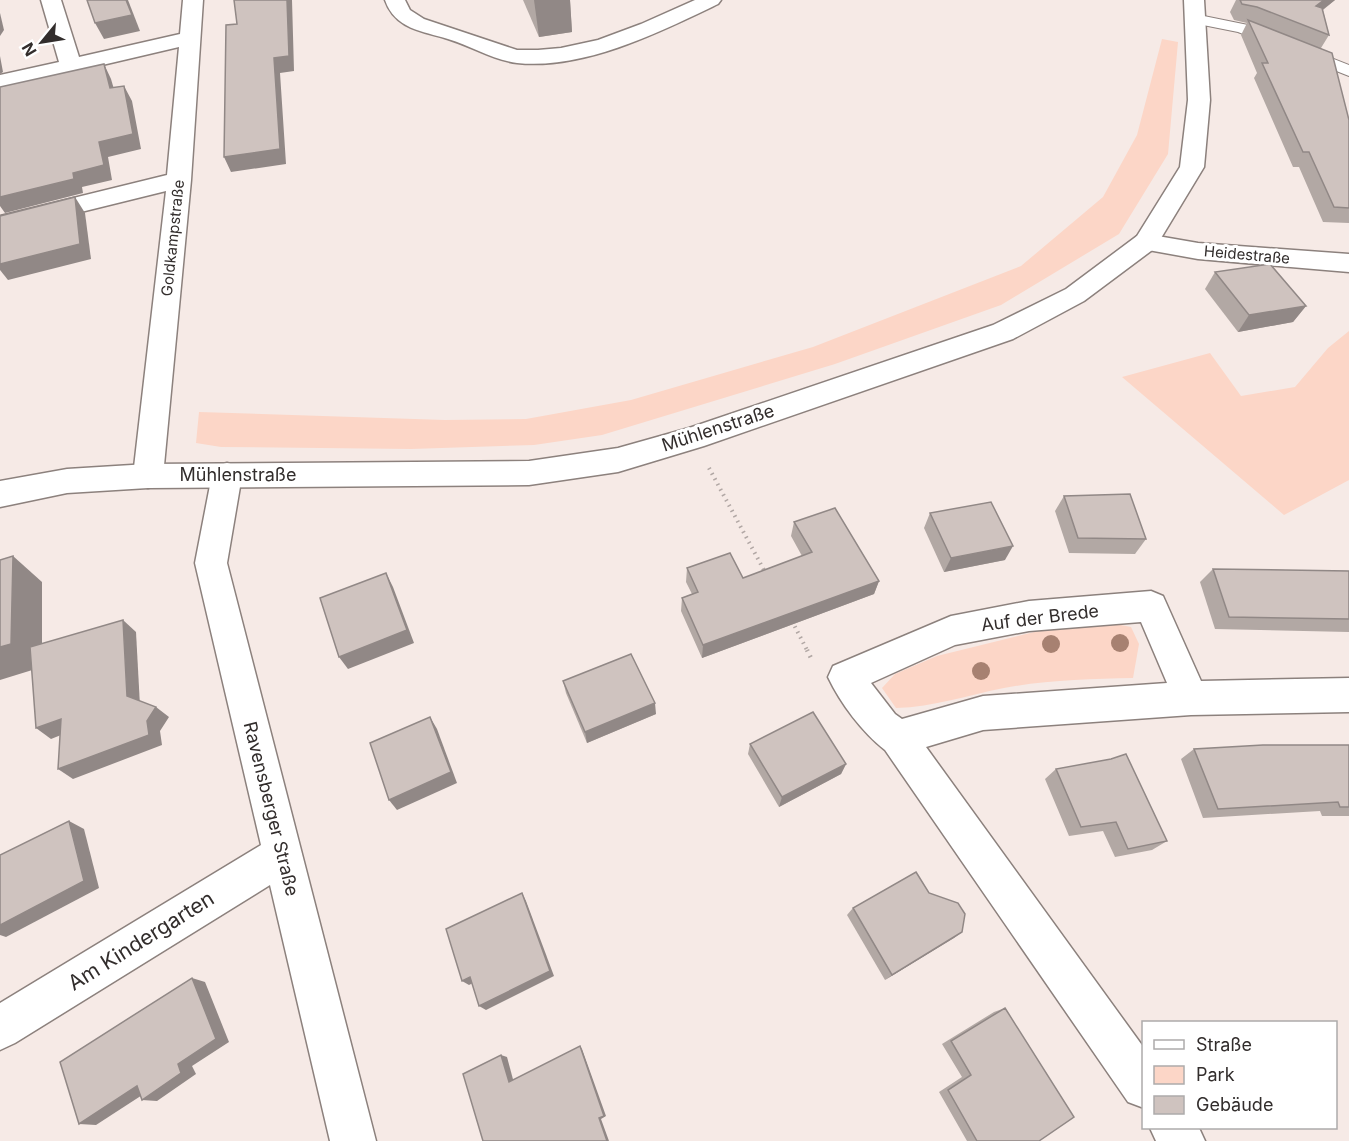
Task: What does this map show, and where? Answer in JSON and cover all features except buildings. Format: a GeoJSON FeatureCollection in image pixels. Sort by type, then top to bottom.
{"type":"FeatureCollection","features":[{"type":"Feature","properties":{"kind":"street"},"geometry":{"type":"LineString","coordinates":[[51,0],[71,65]]}},
{"type":"Feature","properties":{"kind":"street","name":"Goldkampstraße"},"geometry":{"type":"LineString","coordinates":[[148,476],[179,180],[193,0]]}},
{"type":"Feature","properties":{"kind":"street"},"geometry":{"type":"LineString","coordinates":[[394,0],[405,17],[424,27],[467,37],[517,56],[555,55],[590,48],[651,30],[711,0]]}},
{"type":"Feature","properties":{"kind":"street","name":"Mühlenstraße"},"geometry":{"type":"LineString","coordinates":[[0,494],[67,481],[148,476],[530,473],[618,460],[693,438],[1003,332],[1074,295],[1111,270],[1146,242],[1192,167],[1199,100],[1194,9]]}},
{"type":"Feature","properties":{"kind":"street"},"geometry":{"type":"LineString","coordinates":[[0,82],[190,39]]}},
{"type":"Feature","properties":{"kind":"street"},"geometry":{"type":"LineString","coordinates":[[0,224],[179,180]]}},
{"type":"Feature","properties":{"kind":"street","name":"Heidestraße"},"geometry":{"type":"LineString","coordinates":[[1146,242],[1198,251],[1349,263]]}},
{"type":"Feature","properties":{"kind":"street","name":"Ravensberger Straße"},"geometry":{"type":"LineString","coordinates":[[227,475],[211,563],[353,1141]]}},
{"type":"Feature","properties":{"kind":"street","name":"Auf der Brede"},"geometry":{"type":"LineString","coordinates":[[846,677],[951,631],[1029,616],[1151,606],[1191,698]]}},
{"type":"Feature","properties":{"kind":"street"},"geometry":{"type":"LineString","coordinates":[[846,677],[882,726],[898,738],[1142,1085]]}},
{"type":"Feature","properties":{"kind":"street"},"geometry":{"type":"LineString","coordinates":[[898,738],[983,713],[1191,698],[1349,695]]}},
{"type":"Feature","properties":{"kind":"street","name":"Am Kindergarten"},"geometry":{"type":"LineString","coordinates":[[0,1028],[282,855]]}},
{"type":"Feature","properties":{"kind":"lane"},"geometry":{"type":"LineString","coordinates":[[1194,9],[1349,71]]}},
{"type":"Feature","properties":{"kind":"path"},"geometry":{"type":"LineString","coordinates":[[693,438],[767,575]]}},
{"type":"Feature","properties":{"kind":"path"},"geometry":{"type":"LineString","coordinates":[[789,617],[812,659],[846,677]]}},
{"type":"Feature","properties":{"kind":"green space"},"geometry":{"type":"Polygon","coordinates":[[[1162,39],[1178,42],[1168,154],[1119,234],[1001,305],[835,364],[602,435],[534,445],[411,449],[221,447],[196,443],[199,412],[445,420],[526,419],[631,400],[813,347],[1021,266],[1103,197],[1137,135],[1162,39]]]}},
{"type":"Feature","properties":{"kind":"green space"},"geometry":{"type":"Polygon","coordinates":[[[1349,331],[1349,480],[1284,515],[1122,377],[1210,353],[1241,396],[1295,387],[1328,348],[1349,331]]]}},
{"type":"Feature","properties":{"kind":"green space"},"geometry":{"type":"Polygon","coordinates":[[[1106,622],[1131,627],[1139,644],[1133,678],[1036,683],[937,703],[896,708],[882,688],[895,674],[937,656],[1042,630],[1106,622]]]}}]}
